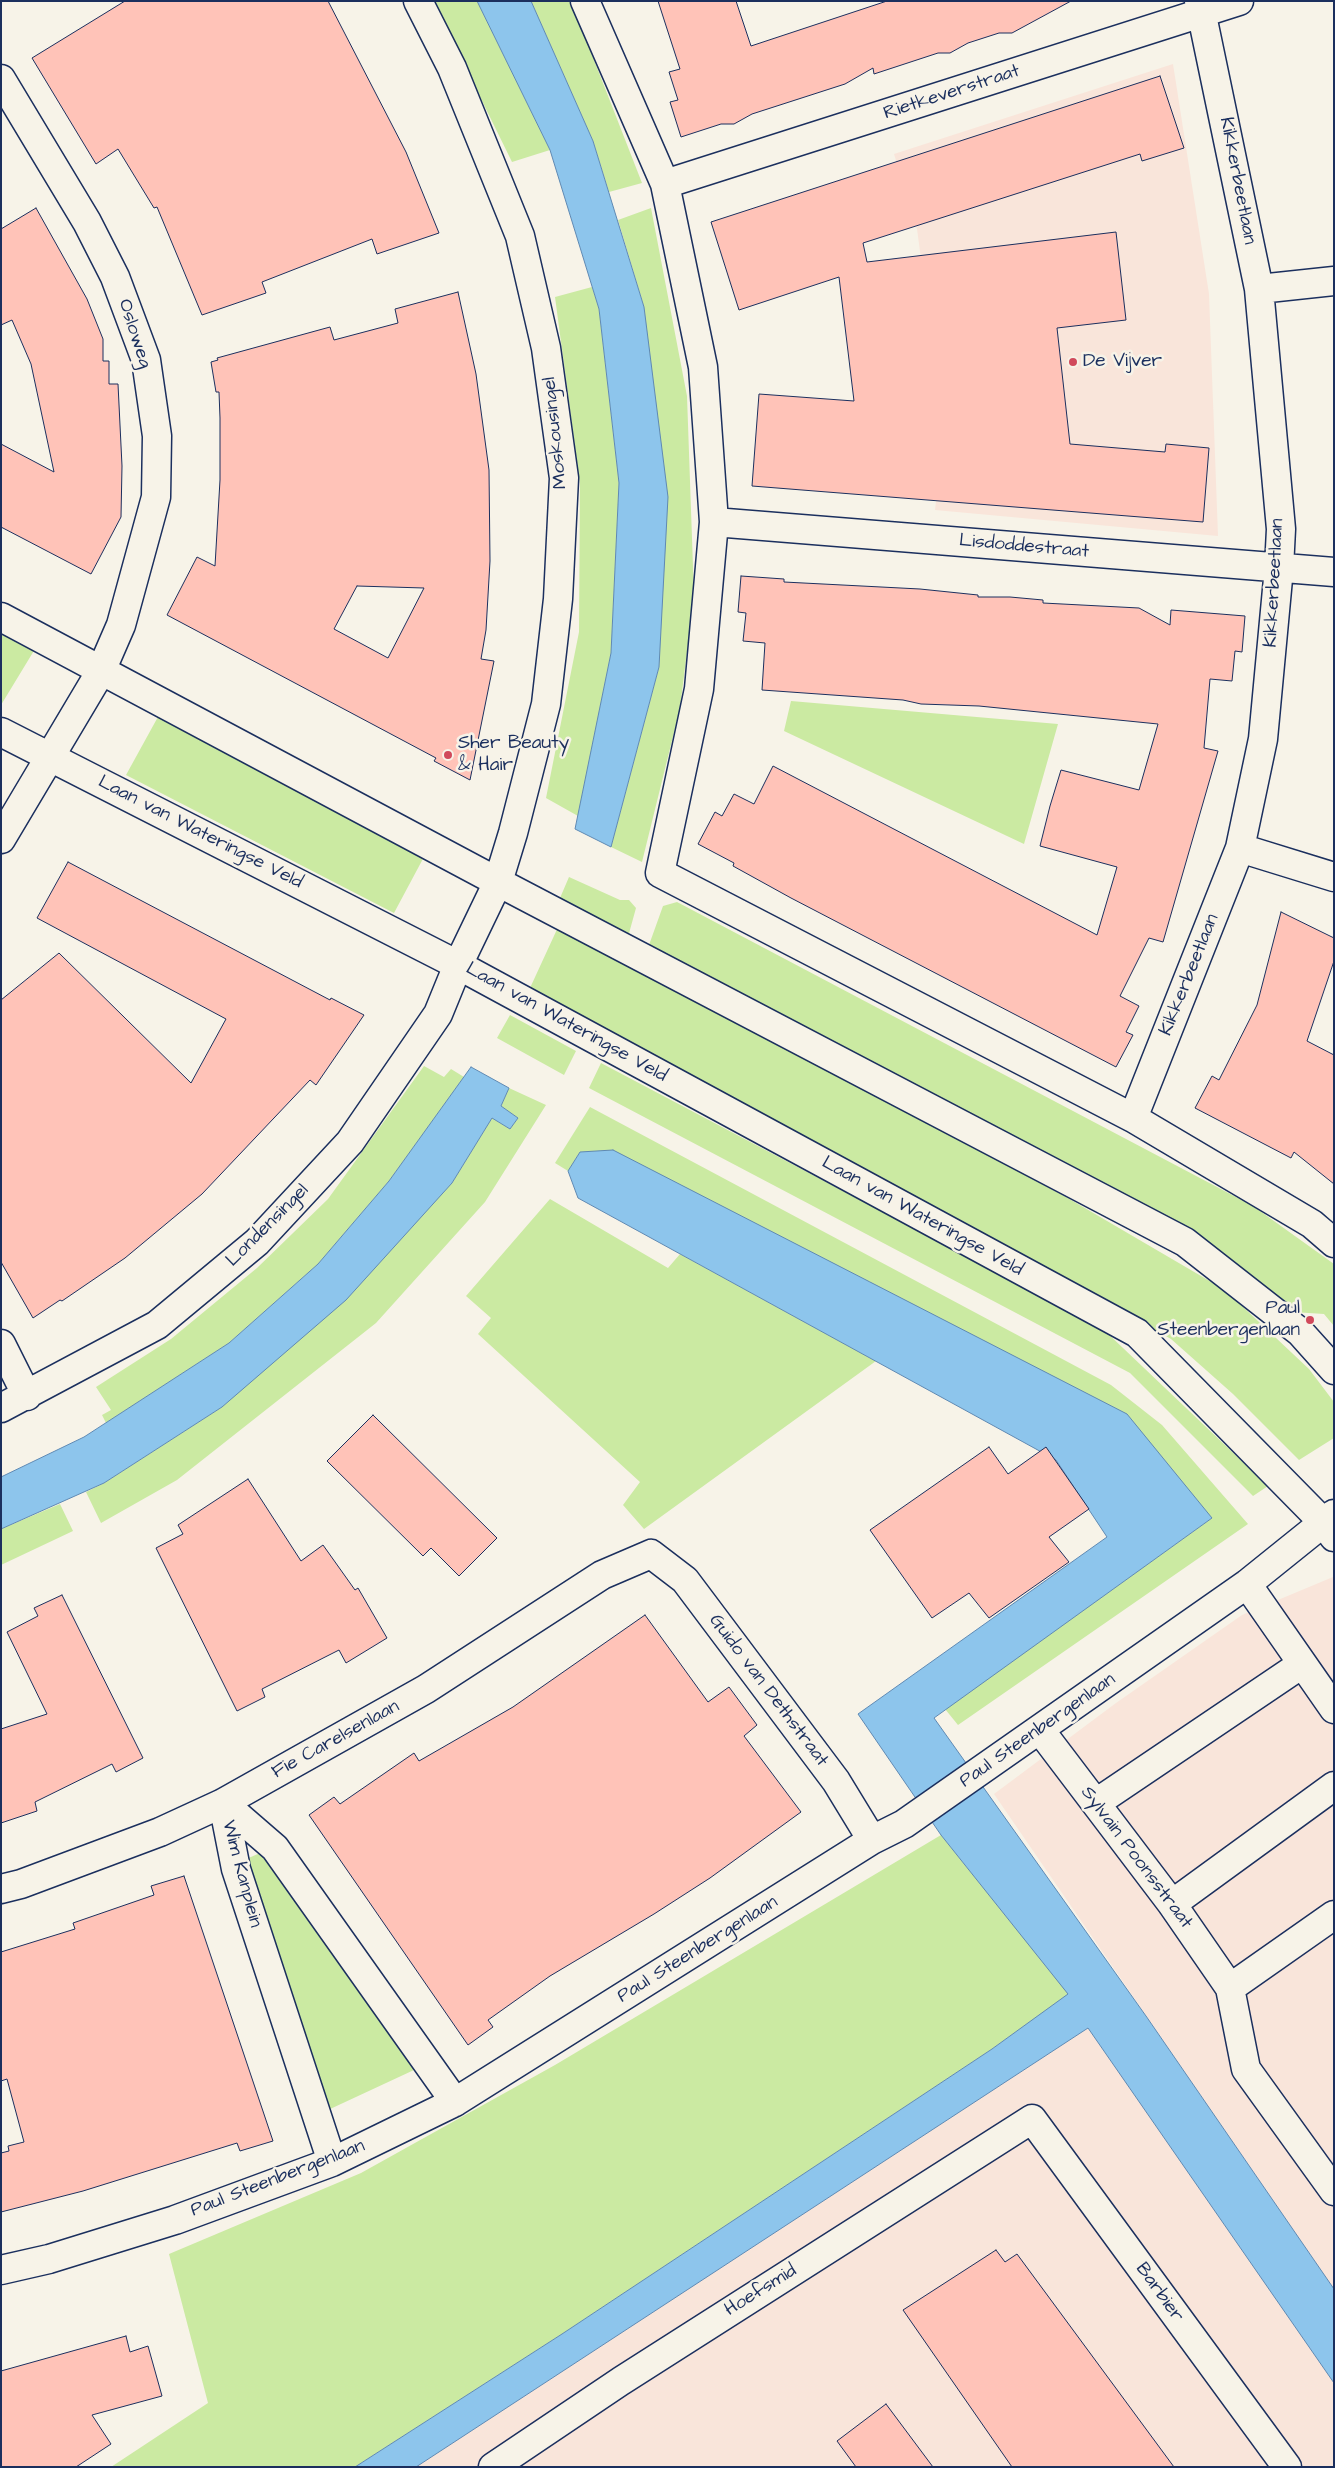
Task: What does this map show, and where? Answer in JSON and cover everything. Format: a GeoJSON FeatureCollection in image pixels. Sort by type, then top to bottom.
{"type":"FeatureCollection","features":[{"type":"Feature","properties":{"kind":"street","name":"Moskousingel"},"geometry":{"type":"LineString","coordinates":[[418,1],[452,68],[520,236],[546,348],[564,478],[558,599],[546,704],[514,833],[498,882]]}},
{"type":"Feature","properties":{"kind":"street"},"geometry":{"type":"LineString","coordinates":[[585,1],[665,184],[703,367],[714,522],[699,689],[660,873],[1133,1118],[1312,1224],[1334,1243]]}},
{"type":"Feature","properties":{"kind":"street","name":"Rietkeverstraat"},"geometry":{"type":"LineString","coordinates":[[665,184],[1201,7],[1239,1]]}},
{"type":"Feature","properties":{"kind":"street","name":"Kikkerbeetlaan"},"geometry":{"type":"LineString","coordinates":[[1133,1118],[1240,848],[1263,740],[1279,568],[1281,529],[1259,289],[1201,7]]}},
{"type":"Feature","properties":{"kind":"street","name":"Osloweg"},"geometry":{"type":"LineString","coordinates":[[1,79],[86,222],[115,277],[146,360],[157,436],[156,497],[121,625],[101,671]]}},
{"type":"Feature","properties":{"kind":"street"},"geometry":{"type":"LineString","coordinates":[[1259,289],[1334,281]]}},
{"type":"Feature","properties":{"kind":"street","name":"Lisdoddestraat"},"geometry":{"type":"LineString","coordinates":[[714,522],[1334,572]]}},
{"type":"Feature","properties":{"kind":"street"},"geometry":{"type":"LineString","coordinates":[[1,617],[498,882],[1185,1242],[1300,1332],[1334,1370]]}},
{"type":"Feature","properties":{"kind":"street"},"geometry":{"type":"LineString","coordinates":[[1,839],[101,671]]}},
{"type":"Feature","properties":{"kind":"street","name":"Laan van Wateringse Veld"},"geometry":{"type":"LineString","coordinates":[[1,732],[458,964],[1136,1333],[1330,1524]]}},
{"type":"Feature","properties":{"kind":"street"},"geometry":{"type":"LineString","coordinates":[[1240,848],[1334,877]]}},
{"type":"Feature","properties":{"kind":"street","name":"Laan van Wateringse Veld"},"geometry":{"type":"LineString","coordinates":[[458,964],[498,882]]}},
{"type":"Feature","properties":{"kind":"street","name":"Londensingel"},"geometry":{"type":"LineString","coordinates":[[1,1408],[27,1396],[157,1325],[257,1242],[350,1142],[438,1014],[458,964]]}},
{"type":"Feature","properties":{"kind":"street"},"geometry":{"type":"LineString","coordinates":[[1,1344],[27,1396]]}},
{"type":"Feature","properties":{"kind":"street","name":"Paul Steenbergenlaan"},"geometry":{"type":"LineString","coordinates":[[1,2270],[49,2259],[175,2220],[332,2162],[455,2102],[872,1840],[904,1824],[982,1771],[1330,1524]]}},
{"type":"Feature","properties":{"kind":"street","name":"Fie Carelsenlaan"},"geometry":{"type":"LineString","coordinates":[[1,1888],[21,1884],[160,1832],[222,1804],[426,1689],[602,1575],[651,1554]]}},
{"type":"Feature","properties":{"kind":"street","name":"Guido van Dethstraat"},"geometry":{"type":"LineString","coordinates":[[651,1554],[685,1580],[836,1781],[872,1840]]}},
{"type":"Feature","properties":{"kind":"street"},"geometry":{"type":"LineString","coordinates":[[1246,1584],[1334,1709]]}},
{"type":"Feature","properties":{"kind":"street"},"geometry":{"type":"LineString","coordinates":[[1096,1804],[1302,1664]]}},
{"type":"Feature","properties":{"kind":"street","name":"Sylvain Poonsstraat"},"geometry":{"type":"LineString","coordinates":[[1040,1730],[1172,1904],[1230,1988],[1246,2069],[1334,2191]]}},
{"type":"Feature","properties":{"kind":"street"},"geometry":{"type":"LineString","coordinates":[[1172,1904],[1334,1786]]}},
{"type":"Feature","properties":{"kind":"street","name":"Wim Kanplein"},"geometry":{"type":"LineString","coordinates":[[222,1804],[275,1848],[455,2102]]}},
{"type":"Feature","properties":{"kind":"street","name":"Wim Kanplein"},"geometry":{"type":"LineString","coordinates":[[222,1804],[236,1869],[332,2162]]}},
{"type":"Feature","properties":{"kind":"street"},"geometry":{"type":"LineString","coordinates":[[1230,1988],[1334,1915]]}},
{"type":"Feature","properties":{"kind":"street","name":"Hoefsmid"},"geometry":{"type":"LineString","coordinates":[[493,2467],[621,2380],[1032,2119]]}},
{"type":"Feature","properties":{"kind":"street","name":"Barbier"},"geometry":{"type":"LineString","coordinates":[[1032,2119],[1287,2467]]}},
{"type":"Feature","properties":{"kind":"shaded area","name":"De Vijver"},"geometry":{"type":"Polygon","coordinates":[[[1173,64],[1209,294],[1218,536],[935,510],[944,429],[917,229],[894,154],[1173,64]]]}},
{"type":"Feature","properties":{"kind":"shaded area"},"geometry":{"type":"Polygon","coordinates":[[[1333,1577],[1334,2289],[994,1794],[1116,1703],[1242,1615],[1333,1577]]]}},
{"type":"Feature","properties":{"kind":"shaded area"},"geometry":{"type":"Polygon","coordinates":[[[1088,2028],[1334,2383],[1334,2467],[416,2467],[1088,2028]]]}},
{"type":"Feature","properties":{"kind":"green space"},"geometry":{"type":"Polygon","coordinates":[[[433,1],[477,1],[550,150],[512,162],[433,1]]]}},
{"type":"Feature","properties":{"kind":"green space"},"geometry":{"type":"Polygon","coordinates":[[[531,1],[571,1],[642,183],[609,192],[593,141],[531,1]]]}},
{"type":"Feature","properties":{"kind":"green space"},"geometry":{"type":"Polygon","coordinates":[[[651,208],[687,396],[694,595],[680,708],[642,862],[611,847],[659,667],[644,307],[618,220],[651,208]]]}},
{"type":"Feature","properties":{"kind":"green space"},"geometry":{"type":"Polygon","coordinates":[[[592,287],[599,309],[619,483],[611,653],[578,816],[546,798],[579,632],[580,484],[555,297],[592,287]]]}},
{"type":"Feature","properties":{"kind":"green space"},"geometry":{"type":"Polygon","coordinates":[[[1,630],[35,649],[1,705],[1,630]]]}},
{"type":"Feature","properties":{"kind":"green space"},"geometry":{"type":"Polygon","coordinates":[[[791,701],[1058,724],[1024,844],[784,731],[791,701]]]}},
{"type":"Feature","properties":{"kind":"green space"},"geometry":{"type":"Polygon","coordinates":[[[159,715],[425,855],[394,913],[126,775],[159,715]]]}},
{"type":"Feature","properties":{"kind":"green space"},"geometry":{"type":"Polygon","coordinates":[[[569,877],[620,900],[629,900],[636,908],[628,937],[560,898],[569,877]]]}},
{"type":"Feature","properties":{"kind":"green space"},"geometry":{"type":"Polygon","coordinates":[[[677,902],[1253,1206],[1334,1264],[1334,1326],[1324,1314],[1293,1312],[1223,1255],[649,945],[663,906],[677,902]]]}},
{"type":"Feature","properties":{"kind":"green space"},"geometry":{"type":"Polygon","coordinates":[[[559,925],[1066,1197],[1225,1290],[1309,1369],[1334,1402],[1334,1438],[1299,1460],[1233,1394],[1171,1339],[1016,1252],[530,988],[559,925]]]}},
{"type":"Feature","properties":{"kind":"green space"},"geometry":{"type":"Polygon","coordinates":[[[510,1015],[576,1051],[564,1075],[497,1038],[510,1015]]]}},
{"type":"Feature","properties":{"kind":"green space"},"geometry":{"type":"Polygon","coordinates":[[[601,1063],[1102,1328],[1268,1486],[1253,1496],[1130,1373],[589,1088],[601,1063]]]}},
{"type":"Feature","properties":{"kind":"green space"},"geometry":{"type":"Polygon","coordinates":[[[424,1066],[444,1077],[451,1069],[464,1077],[389,1181],[318,1264],[229,1343],[106,1423],[102,1415],[111,1410],[96,1387],[171,1339],[257,1268],[328,1199],[424,1066]]]}},
{"type":"Feature","properties":{"kind":"green space"},"geometry":{"type":"Polygon","coordinates":[[[509,1088],[546,1105],[485,1202],[376,1323],[177,1480],[101,1523],[86,1492],[104,1483],[222,1407],[452,1183],[492,1118],[510,1129],[518,1118],[501,1106],[509,1088]]]}},
{"type":"Feature","properties":{"kind":"green space"},"geometry":{"type":"Polygon","coordinates":[[[590,1107],[1111,1385],[1162,1425],[1248,1524],[958,1725],[945,1709],[1212,1518],[580,1152],[568,1171],[555,1163],[590,1107]]]}},
{"type":"Feature","properties":{"kind":"green space"},"geometry":{"type":"Polygon","coordinates":[[[550,1199],[668,1268],[680,1254],[876,1361],[644,1529],[623,1505],[640,1482],[478,1334],[491,1318],[466,1296],[550,1199]]]}},
{"type":"Feature","properties":{"kind":"green space"},"geometry":{"type":"Polygon","coordinates":[[[60,1504],[73,1531],[1,1565],[1,1529],[60,1504]]]}},
{"type":"Feature","properties":{"kind":"green space"},"geometry":{"type":"Polygon","coordinates":[[[941,1835],[1069,1994],[992,2049],[562,2334],[355,2467],[111,2467],[208,2403],[169,2254],[361,2173],[555,2065],[941,1835]]]}},
{"type":"Feature","properties":{"kind":"green space"},"geometry":{"type":"Polygon","coordinates":[[[260,1853],[414,2070],[328,2110],[244,1860],[260,1853]]]}},
{"type":"Feature","properties":{"kind":"water"},"geometry":{"type":"Polygon","coordinates":[[[477,1],[531,1],[593,141],[644,307],[668,497],[659,667],[611,847],[575,829],[611,653],[619,483],[599,309],[550,150],[477,1]]]}},
{"type":"Feature","properties":{"kind":"water"},"geometry":{"type":"Polygon","coordinates":[[[471,1067],[509,1088],[501,1106],[518,1118],[510,1129],[492,1118],[452,1183],[346,1300],[222,1407],[104,1483],[1,1529],[1,1477],[84,1437],[229,1343],[318,1264],[389,1181],[471,1067]]]}},
{"type":"Feature","properties":{"kind":"water"},"geometry":{"type":"Polygon","coordinates":[[[613,1150],[1127,1414],[1212,1518],[934,1718],[1146,2016],[1334,2289],[1334,2383],[1088,2028],[416,2467],[355,2467],[562,2334],[992,2049],[1068,1994],[941,1835],[858,1714],[1107,1537],[1056,1460],[578,1198],[568,1171],[580,1152],[613,1150]]]}},
{"type":"Feature","properties":{"kind":"building"},"geometry":{"type":"Polygon","coordinates":[[[125,1],[328,1],[406,152],[439,233],[377,254],[372,239],[262,282],[266,293],[202,315],[157,207],[154,208],[118,149],[96,164],[32,58],[125,1]]]}},
{"type":"Feature","properties":{"kind":"building"},"geometry":{"type":"Polygon","coordinates":[[[658,1],[736,1],[751,46],[887,1],[1071,1],[1012,33],[999,33],[968,43],[950,53],[938,53],[874,74],[873,68],[845,84],[752,114],[734,124],[721,124],[681,137],[670,102],[678,100],[669,72],[680,69],[658,1]]]}},
{"type":"Feature","properties":{"kind":"building"},"geometry":{"type":"Polygon","coordinates":[[[1160,76],[1184,148],[1142,161],[1140,154],[863,243],[867,262],[1116,232],[1126,320],[1057,328],[1070,444],[1165,452],[1166,444],[1209,448],[1203,522],[752,486],[759,394],[854,401],[839,277],[739,310],[711,222],[1160,76]]]}},
{"type":"Feature","properties":{"kind":"building"},"geometry":{"type":"Polygon","coordinates":[[[36,208],[87,299],[103,339],[103,361],[109,361],[109,384],[118,384],[122,466],[121,517],[91,574],[1,527],[1,444],[54,472],[31,364],[12,320],[1,325],[1,229],[36,208]]]}},
{"type":"Feature","properties":{"kind":"building"},"geometry":{"type":"Polygon","coordinates":[[[458,292],[476,374],[489,470],[490,561],[486,630],[481,659],[494,661],[470,780],[434,761],[436,758],[167,615],[197,557],[215,566],[220,480],[220,418],[219,392],[216,392],[211,362],[218,360],[217,358],[330,327],[334,340],[398,323],[395,309],[458,292]],[[357,586],[334,629],[388,658],[424,588],[357,586]]]}},
{"type":"Feature","properties":{"kind":"building"},"geometry":{"type":"Polygon","coordinates":[[[741,576],[784,579],[784,582],[920,589],[978,595],[978,597],[1010,597],[1043,600],[1043,603],[1139,608],[1170,625],[1171,610],[1245,616],[1242,652],[1235,651],[1232,681],[1210,679],[1204,748],[1218,751],[1163,942],[1149,938],[1120,996],[1139,1006],[1126,1032],[1133,1035],[1116,1067],[791,898],[733,866],[734,863],[698,844],[715,812],[722,816],[734,794],[754,804],[773,766],[1097,935],[1117,867],[1040,846],[1050,806],[1061,770],[1139,790],[1158,724],[979,706],[921,704],[903,700],[762,690],[765,643],[743,641],[746,613],[738,612],[741,576]]]}},
{"type":"Feature","properties":{"kind":"building"},"geometry":{"type":"Polygon","coordinates":[[[68,862],[330,1000],[331,998],[364,1015],[316,1085],[310,1080],[202,1194],[125,1258],[62,1301],[60,1300],[33,1318],[1,1262],[1,1000],[59,953],[191,1083],[226,1019],[37,918],[68,862]]]}},
{"type":"Feature","properties":{"kind":"building"},"geometry":{"type":"Polygon","coordinates":[[[1281,912],[1334,938],[1334,961],[1307,1041],[1334,1055],[1334,1184],[1294,1152],[1291,1158],[1195,1108],[1212,1076],[1219,1080],[1257,1005],[1281,912]]]}},
{"type":"Feature","properties":{"kind":"building"},"geometry":{"type":"Polygon","coordinates":[[[373,1415],[497,1538],[459,1576],[431,1548],[423,1556],[327,1461],[373,1415]]]}},
{"type":"Feature","properties":{"kind":"building"},"geometry":{"type":"Polygon","coordinates":[[[989,1447],[1008,1474],[1046,1447],[1089,1509],[1049,1537],[1069,1562],[989,1618],[969,1593],[932,1618],[870,1530],[989,1447]]]}},
{"type":"Feature","properties":{"kind":"building"},"geometry":{"type":"Polygon","coordinates":[[[248,1479],[301,1561],[323,1545],[355,1590],[358,1588],[387,1638],[346,1663],[339,1650],[262,1689],[265,1697],[237,1711],[156,1548],[183,1534],[178,1525],[248,1479]]]}},
{"type":"Feature","properties":{"kind":"building"},"geometry":{"type":"Polygon","coordinates":[[[62,1595],[143,1758],[116,1772],[112,1764],[35,1802],[37,1811],[1,1823],[1,1729],[47,1714],[7,1632],[38,1616],[34,1608],[62,1595]]]}},
{"type":"Feature","properties":{"kind":"building"},"geometry":{"type":"Polygon","coordinates":[[[645,1615],[708,1702],[729,1687],[757,1725],[744,1736],[801,1812],[710,1878],[550,1976],[488,2020],[493,2027],[468,2045],[309,1815],[334,1797],[340,1804],[414,1753],[419,1761],[513,1707],[645,1615]]]}},
{"type":"Feature","properties":{"kind":"building"},"geometry":{"type":"Polygon","coordinates":[[[184,1876],[273,2141],[240,2151],[237,2143],[83,2191],[1,2212],[1,2153],[9,2151],[8,2146],[24,2142],[7,2079],[1,2081],[1,1952],[75,1929],[73,1923],[154,1895],[151,1886],[184,1876]]]}},
{"type":"Feature","properties":{"kind":"building"},"geometry":{"type":"Polygon","coordinates":[[[996,2250],[1005,2262],[1017,2254],[1174,2467],[1012,2467],[903,2310],[996,2250]]]}},
{"type":"Feature","properties":{"kind":"building"},"geometry":{"type":"Polygon","coordinates":[[[126,2336],[130,2352],[148,2346],[162,2396],[92,2415],[111,2444],[76,2467],[1,2467],[1,2371],[126,2336]]]}},
{"type":"Feature","properties":{"kind":"building"},"geometry":{"type":"Polygon","coordinates":[[[886,2404],[933,2467],[856,2467],[837,2441],[886,2404]]]}},
{"type":"Feature","properties":{"kind":"place","name":"De Vijver"},"geometry":{"type":"Point","coordinates":[1073,362]}},
{"type":"Feature","properties":{"kind":"place","name":"Sher Beauty & Hair"},"geometry":{"type":"Point","coordinates":[448,755]}},
{"type":"Feature","properties":{"kind":"place","name":"Paul Steenbergenlaan"},"geometry":{"type":"Point","coordinates":[1310,1320]}}]}
